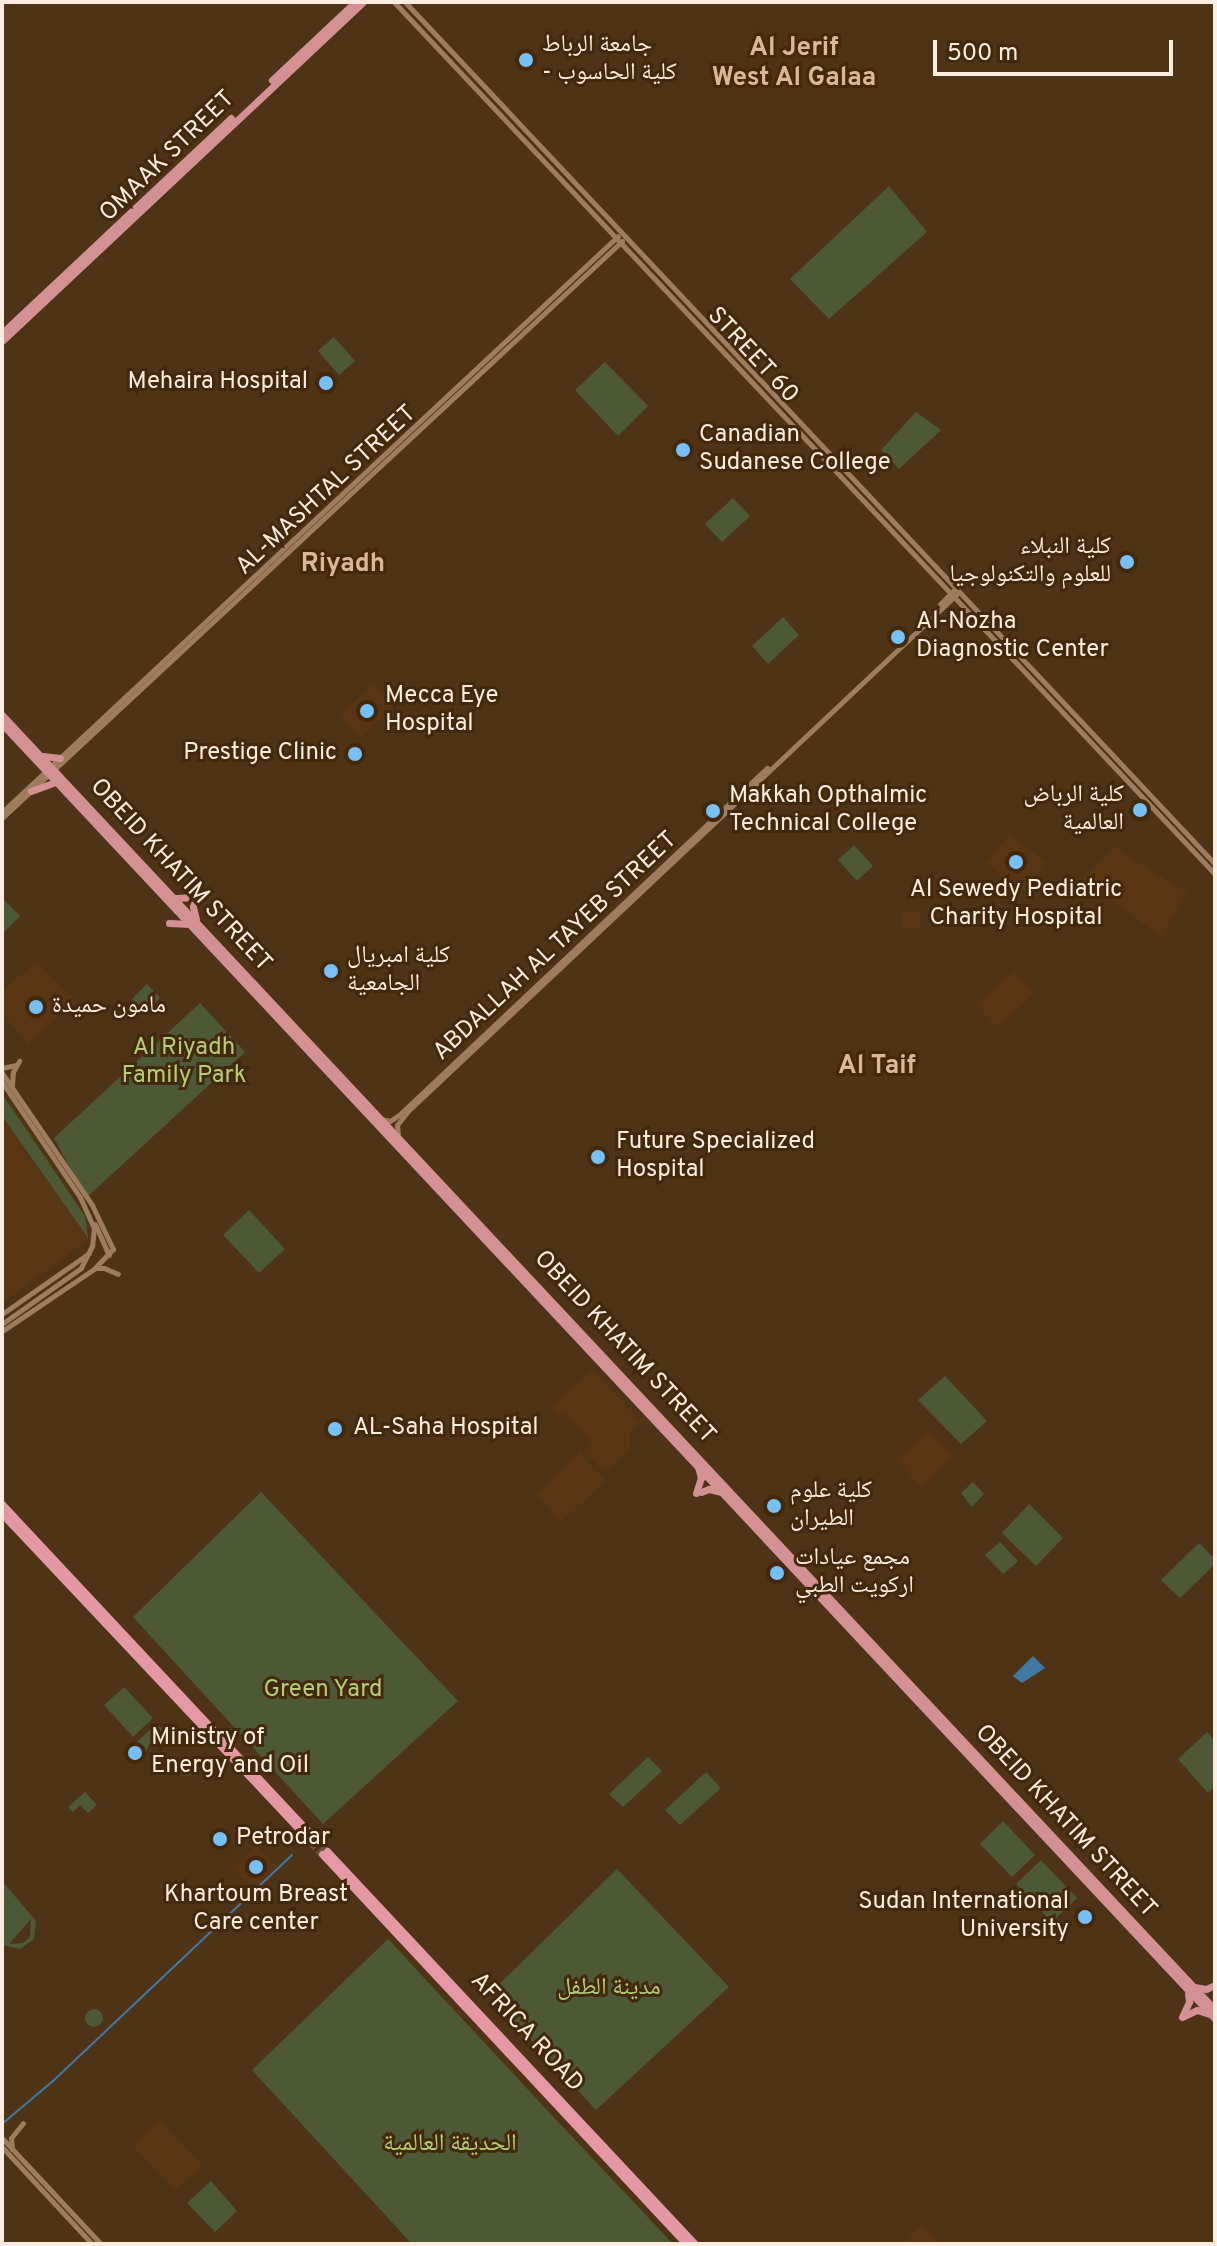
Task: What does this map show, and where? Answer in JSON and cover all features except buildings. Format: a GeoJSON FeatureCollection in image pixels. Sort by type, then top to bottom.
{"type":"FeatureCollection","features":[{"type":"Feature","properties":{"kind":"highway"},"geometry":{"type":"LineString","coordinates":[[2,1504],[12,1519],[313,1840]]}},
{"type":"Feature","properties":{"kind":"highway"},"geometry":{"type":"LineString","coordinates":[[2,1514],[12,1519],[59,1561],[225,1746]]}},
{"type":"Feature","properties":{"kind":"highway"},"geometry":{"type":"LineString","coordinates":[[156,1661],[160,1673]]}},
{"type":"Feature","properties":{"kind":"highway","name":"AFRICA ROAD"},"geometry":{"type":"LineString","coordinates":[[686,2244],[675,2228],[629,2172],[324,1852],[591,2142],[675,2228],[695,2244]]}},
{"type":"Feature","properties":{"kind":"highway"},"geometry":{"type":"LineString","coordinates":[[521,2057],[546,2075]]}},
{"type":"Feature","properties":{"kind":"highway"},"geometry":{"type":"LineString","coordinates":[[591,2142],[595,2155]]}},
{"type":"Feature","properties":{"kind":"highway"},"geometry":{"type":"LineString","coordinates":[[624,2159],[629,2172]]}},
{"type":"Feature","properties":{"kind":"main road","name":"OMAAK STREET"},"geometry":{"type":"LineString","coordinates":[[2,333],[355,2]]}},
{"type":"Feature","properties":{"kind":"main road","name":"OMAAK STREET"},"geometry":{"type":"LineString","coordinates":[[2,341],[363,2]]}},
{"type":"Feature","properties":{"kind":"main road","name":"STREET 60"},"geometry":{"type":"LineString","coordinates":[[394,2],[459,76],[497,107],[506,110],[620,238],[856,488],[958,590],[1215,864]]}},
{"type":"Feature","properties":{"kind":"main road","name":"STREET 60"},"geometry":{"type":"LineString","coordinates":[[405,2],[556,179],[620,238]]}},
{"type":"Feature","properties":{"kind":"main road"},"geometry":{"type":"LineString","coordinates":[[500,115],[506,110]]}},
{"type":"Feature","properties":{"kind":"main road","name":"AL-MASHTAL STREET"},"geometry":{"type":"LineString","coordinates":[[50,770],[620,238]]}},
{"type":"Feature","properties":{"kind":"main road","name":"STREET 60"},"geometry":{"type":"LineString","coordinates":[[686,307],[805,443],[856,488],[904,548],[1215,874]]}},
{"type":"Feature","properties":{"kind":"main road","name":"ABDALLAH AL TAYEB STREET"},"geometry":{"type":"LineString","coordinates":[[399,1137],[397,1125],[408,1111],[958,590]]}},
{"type":"Feature","properties":{"kind":"main road","name":"OBEID KHATIM STREET"},"geometry":{"type":"LineString","coordinates":[[2,715],[50,770]]}},
{"type":"Feature","properties":{"kind":"main road","name":"OBEID KHATIM STREET"},"geometry":{"type":"LineString","coordinates":[[2,724],[50,770],[336,1075],[399,1137],[1214,2012]]}},
{"type":"Feature","properties":{"kind":"main road"},"geometry":{"type":"LineString","coordinates":[[31,791],[59,780],[61,760],[40,755]]}},
{"type":"Feature","properties":{"kind":"main road"},"geometry":{"type":"LineString","coordinates":[[2,815],[50,770]]}},
{"type":"Feature","properties":{"kind":"main road"},"geometry":{"type":"LineString","coordinates":[[2,815],[50,770]]}},
{"type":"Feature","properties":{"kind":"main road","name":"OBEID KHATIM STREET"},"geometry":{"type":"LineString","coordinates":[[59,780],[174,897],[193,922]]}},
{"type":"Feature","properties":{"kind":"main road","name":"ABDALLAH AL TAYEB STREET"},"geometry":{"type":"LineString","coordinates":[[381,1119],[390,1121],[399,1115],[706,828]]}},
{"type":"Feature","properties":{"kind":"main road"},"geometry":{"type":"LineString","coordinates":[[169,923],[193,922],[196,897],[174,897]]}},
{"type":"Feature","properties":{"kind":"main road"},"geometry":{"type":"LineString","coordinates":[[2,1331],[94,1269],[113,1249],[93,1207],[14,1090],[2,1070],[18,1063],[13,1072],[14,1090]]}},
{"type":"Feature","properties":{"kind":"main road"},"geometry":{"type":"LineString","coordinates":[[2,1082],[93,1220],[109,1256]]}},
{"type":"Feature","properties":{"kind":"main road","name":"OBEID KHATIM STREET"},"geometry":{"type":"LineString","coordinates":[[343,1082],[725,1490]]}},
{"type":"Feature","properties":{"kind":"main road"},"geometry":{"type":"LineString","coordinates":[[2,1324],[67,1281],[81,1268],[94,1238],[93,1220]]}},
{"type":"Feature","properties":{"kind":"main road"},"geometry":{"type":"LineString","coordinates":[[2,1314],[90,1252]]}},
{"type":"Feature","properties":{"kind":"main road"},"geometry":{"type":"LineString","coordinates":[[94,1269],[104,1268],[118,1274]]}},
{"type":"Feature","properties":{"kind":"main road"},"geometry":{"type":"LineString","coordinates":[[698,1464],[701,1478],[698,1492],[725,1490],[721,1472]]}},
{"type":"Feature","properties":{"kind":"main road"},"geometry":{"type":"LineString","coordinates":[[1188,1986],[1202,1989],[1215,1986],[1211,1996],[1214,2012],[1197,2010],[1182,2017],[1189,2002],[1188,1986]]}},
{"type":"Feature","properties":{"kind":"main road"},"geometry":{"type":"LineString","coordinates":[[6,2151],[23,2123]]}},
{"type":"Feature","properties":{"kind":"main road"},"geometry":{"type":"LineString","coordinates":[[2,2138],[6,2151],[92,2244]]}},
{"type":"Feature","properties":{"kind":"main road"},"geometry":{"type":"LineString","coordinates":[[6,2151],[101,2244]]}},
{"type":"Feature","properties":{"kind":"shaded area","name":"Mecca Eye Hospital"},"geometry":{"type":"Polygon","coordinates":[[[373,684],[394,706],[361,738],[340,715],[373,684]]]}},
{"type":"Feature","properties":{"kind":"shaded area","name":"Al Sewedy Pediatric Charity Hospital"},"geometry":{"type":"Polygon","coordinates":[[[1009,834],[1046,861],[1022,893],[986,863],[1009,834]]]}},
{"type":"Feature","properties":{"kind":"shaded area"},"geometry":{"type":"Polygon","coordinates":[[[1115,847],[1187,893],[1161,937],[1082,878],[1115,847]]]}},
{"type":"Feature","properties":{"kind":"shaded area"},"geometry":{"type":"Polygon","coordinates":[[[911,910],[918,913],[921,920],[918,927],[911,930],[904,927],[901,920],[904,913],[911,910]]]}},
{"type":"Feature","properties":{"kind":"shaded area","name":"مامون حميدة"},"geometry":{"type":"Polygon","coordinates":[[[37,961],[76,1001],[28,1044],[2,1013],[2,991],[37,961]]]}},
{"type":"Feature","properties":{"kind":"shaded area"},"geometry":{"type":"Polygon","coordinates":[[[1014,971],[1034,993],[998,1027],[977,1005],[1014,971]]]}},
{"type":"Feature","properties":{"kind":"shaded area"},"geometry":{"type":"Polygon","coordinates":[[[2,1090],[89,1225],[88,1240],[2,1303],[2,1116],[87,1238],[2,1090]]]}},
{"type":"Feature","properties":{"kind":"shaded area"},"geometry":{"type":"Polygon","coordinates":[[[593,1369],[641,1422],[630,1434],[630,1450],[605,1473],[584,1451],[592,1442],[564,1412],[558,1417],[550,1408],[593,1369]]]}},
{"type":"Feature","properties":{"kind":"shaded area"},"geometry":{"type":"Polygon","coordinates":[[[929,1431],[952,1456],[921,1487],[897,1460],[929,1431]]]}},
{"type":"Feature","properties":{"kind":"shaded area"},"geometry":{"type":"Polygon","coordinates":[[[580,1452],[606,1481],[561,1522],[537,1495],[580,1452]]]}},
{"type":"Feature","properties":{"kind":"shaded area","name":"Khartoum Breast Care center"},"geometry":{"type":"Polygon","coordinates":[[[257,1845],[278,1867],[253,1889],[233,1868],[257,1845]]]}},
{"type":"Feature","properties":{"kind":"shaded area"},"geometry":{"type":"Polygon","coordinates":[[[160,2120],[203,2166],[175,2191],[133,2146],[160,2120]]]}},
{"type":"Feature","properties":{"kind":"shaded area"},"geometry":{"type":"Polygon","coordinates":[[[922,2224],[937,2240],[932,2244],[904,2244],[922,2224]]]}},
{"type":"Feature","properties":{"kind":"green space"},"geometry":{"type":"Polygon","coordinates":[[[889,186],[927,232],[829,319],[790,279],[889,186]]]}},
{"type":"Feature","properties":{"kind":"green space"},"geometry":{"type":"Polygon","coordinates":[[[334,337],[355,361],[339,375],[318,351],[334,337]]]}},
{"type":"Feature","properties":{"kind":"green space"},"geometry":{"type":"Polygon","coordinates":[[[605,362],[648,406],[618,436],[575,390],[605,362]]]}},
{"type":"Feature","properties":{"kind":"green space"},"geometry":{"type":"Polygon","coordinates":[[[916,412],[941,430],[899,469],[881,450],[916,412]]]}},
{"type":"Feature","properties":{"kind":"green space"},"geometry":{"type":"Polygon","coordinates":[[[733,498],[750,516],[722,542],[705,524],[733,498]]]}},
{"type":"Feature","properties":{"kind":"green space"},"geometry":{"type":"Polygon","coordinates":[[[783,617],[799,635],[768,664],[752,646],[783,617]]]}},
{"type":"Feature","properties":{"kind":"green space"},"geometry":{"type":"Polygon","coordinates":[[[854,845],[873,866],[857,881],[838,860],[854,845]]]}},
{"type":"Feature","properties":{"kind":"green space"},"geometry":{"type":"Polygon","coordinates":[[[2,898],[20,916],[3,933],[2,932],[2,898]]]}},
{"type":"Feature","properties":{"kind":"green space"},"geometry":{"type":"Polygon","coordinates":[[[147,984],[160,998],[145,1013],[132,999],[147,984]]]}},
{"type":"Feature","properties":{"kind":"green space","name":"Al Riyadh Family Park"},"geometry":{"type":"Polygon","coordinates":[[[200,1003],[245,1052],[86,1198],[54,1138],[200,1003]]]}},
{"type":"Feature","properties":{"kind":"green space"},"geometry":{"type":"Polygon","coordinates":[[[2,1094],[85,1216],[88,1238],[2,1116],[2,1094]]]}},
{"type":"Feature","properties":{"kind":"green space"},"geometry":{"type":"Polygon","coordinates":[[[249,1210],[285,1249],[259,1273],[223,1235],[249,1210]]]}},
{"type":"Feature","properties":{"kind":"green space"},"geometry":{"type":"Polygon","coordinates":[[[945,1376],[987,1421],[961,1444],[918,1400],[945,1376]]]}},
{"type":"Feature","properties":{"kind":"green space"},"geometry":{"type":"Polygon","coordinates":[[[973,1482],[984,1494],[972,1507],[961,1493],[973,1482]]]}},
{"type":"Feature","properties":{"kind":"green space","name":"Green Yard"},"geometry":{"type":"Polygon","coordinates":[[[261,1492],[458,1701],[323,1824],[133,1617],[261,1492]]]}},
{"type":"Feature","properties":{"kind":"green space"},"geometry":{"type":"Polygon","coordinates":[[[1029,1504],[1063,1538],[1036,1566],[1002,1533],[1029,1504]]]}},
{"type":"Feature","properties":{"kind":"green space"},"geometry":{"type":"Polygon","coordinates":[[[1000,1542],[1018,1561],[1003,1574],[985,1555],[1000,1542]]]}},
{"type":"Feature","properties":{"kind":"green space"},"geometry":{"type":"Polygon","coordinates":[[[1199,1543],[1215,1559],[1215,1564],[1180,1598],[1161,1580],[1199,1543]]]}},
{"type":"Feature","properties":{"kind":"green space"},"geometry":{"type":"Polygon","coordinates":[[[124,1687],[153,1718],[133,1737],[104,1705],[124,1687]]]}},
{"type":"Feature","properties":{"kind":"green space"},"geometry":{"type":"Polygon","coordinates":[[[156,1724],[164,1730],[152,1739],[146,1751],[137,1742],[156,1724]]]}},
{"type":"Feature","properties":{"kind":"green space"},"geometry":{"type":"Polygon","coordinates":[[[1207,1732],[1215,1741],[1215,1786],[1208,1793],[1178,1759],[1207,1732]]]}},
{"type":"Feature","properties":{"kind":"green space"},"geometry":{"type":"Polygon","coordinates":[[[187,1756],[194,1759],[197,1766],[194,1773],[187,1776],[180,1773],[177,1766],[180,1759],[187,1756]]]}},
{"type":"Feature","properties":{"kind":"green space"},"geometry":{"type":"Polygon","coordinates":[[[648,1757],[662,1771],[623,1807],[609,1794],[648,1757]]]}},
{"type":"Feature","properties":{"kind":"green space"},"geometry":{"type":"Polygon","coordinates":[[[706,1772],[721,1788],[680,1825],[665,1810],[706,1772]]]}},
{"type":"Feature","properties":{"kind":"green space"},"geometry":{"type":"Polygon","coordinates":[[[85,1792],[97,1805],[88,1813],[80,1805],[73,1812],[68,1807],[85,1792]]]}},
{"type":"Feature","properties":{"kind":"green space"},"geometry":{"type":"Polygon","coordinates":[[[1003,1821],[1035,1855],[1012,1877],[980,1844],[1003,1821]]]}},
{"type":"Feature","properties":{"kind":"green space"},"geometry":{"type":"Polygon","coordinates":[[[1041,1860],[1077,1898],[1052,1922],[1016,1884],[1041,1860]]]}},
{"type":"Feature","properties":{"kind":"green space","name":"مدينة الطفل"},"geometry":{"type":"Polygon","coordinates":[[[617,1869],[729,1987],[596,2110],[489,1994],[617,1869]]]}},
{"type":"Feature","properties":{"kind":"green space"},"geometry":{"type":"Polygon","coordinates":[[[2,1881],[36,1921],[34,1939],[20,1949],[2,1945],[2,1881]],[[31,1919],[9,1944],[23,1943],[30,1937],[31,1919]]]}},
{"type":"Feature","properties":{"kind":"green space","name":"الحديقة العالمية"},"geometry":{"type":"Polygon","coordinates":[[[388,1939],[673,2244],[412,2244],[252,2070],[388,1939]]]}},
{"type":"Feature","properties":{"kind":"green space"},"geometry":{"type":"Polygon","coordinates":[[[94,2009],[103,2018],[94,2027],[85,2018],[94,2009]]]}},
{"type":"Feature","properties":{"kind":"green space"},"geometry":{"type":"Polygon","coordinates":[[[211,2181],[237,2211],[215,2232],[187,2203],[211,2181]]]}},
{"type":"Feature","properties":{"kind":"water"},"geometry":{"type":"Polygon","coordinates":[[[1033,1656],[1045,1668],[1022,1683],[1013,1676],[1033,1656]]]}},
{"type":"Feature","properties":{"kind":"waterway"},"geometry":{"type":"LineString","coordinates":[[2,2124],[53,2081],[292,1855]]}},
{"type":"Feature","properties":{"kind":"tunnel"},"geometry":{"type":"LineString","coordinates":[[315,1838],[327,1851]]}},
{"type":"Feature","properties":{"kind":"tunnel"},"geometry":{"type":"LineString","coordinates":[[311,1842],[322,1854]]}},
{"type":"Feature","properties":{"kind":"place","name":"جامعة الرباط - كلية الحاسوب"},"geometry":{"type":"Point","coordinates":[526,60]}},
{"type":"Feature","properties":{"kind":"place","name":"Mehaira Hospital"},"geometry":{"type":"Point","coordinates":[326,383]}},
{"type":"Feature","properties":{"kind":"place","name":"Canadian Sudanese College"},"geometry":{"type":"Point","coordinates":[683,450]}},
{"type":"Feature","properties":{"kind":"place","name":"كلية النبلاء للعلوم والتكنولوجيا"},"geometry":{"type":"Point","coordinates":[1127,562]}},
{"type":"Feature","properties":{"kind":"place","name":"Al-Nozha Diagnostic Center"},"geometry":{"type":"Point","coordinates":[898,637]}},
{"type":"Feature","properties":{"kind":"place","name":"Mecca Eye Hospital"},"geometry":{"type":"Point","coordinates":[367,711]}},
{"type":"Feature","properties":{"kind":"place","name":"Prestige Clinic"},"geometry":{"type":"Point","coordinates":[355,754]}},
{"type":"Feature","properties":{"kind":"place","name":"كلية الرباض العالمية"},"geometry":{"type":"Point","coordinates":[1140,810]}},
{"type":"Feature","properties":{"kind":"place","name":"Makkah Opthalmic Technical College"},"geometry":{"type":"Point","coordinates":[713,811]}},
{"type":"Feature","properties":{"kind":"place","name":"Al Sewedy Pediatric Charity Hospital"},"geometry":{"type":"Point","coordinates":[1016,862]}},
{"type":"Feature","properties":{"kind":"place","name":"كلية امبريال الجامعية"},"geometry":{"type":"Point","coordinates":[331,971]}},
{"type":"Feature","properties":{"kind":"place","name":"مامون حميدة"},"geometry":{"type":"Point","coordinates":[36,1007]}},
{"type":"Feature","properties":{"kind":"place","name":"Future Specialized Hospital"},"geometry":{"type":"Point","coordinates":[598,1157]}},
{"type":"Feature","properties":{"kind":"place","name":"AL-Saha Hospital"},"geometry":{"type":"Point","coordinates":[335,1429]}},
{"type":"Feature","properties":{"kind":"place","name":"كلية علوم الطيران"},"geometry":{"type":"Point","coordinates":[774,1506]}},
{"type":"Feature","properties":{"kind":"place","name":"مجمع عيادات اركويت الطبي"},"geometry":{"type":"Point","coordinates":[777,1573]}},
{"type":"Feature","properties":{"kind":"place","name":"Ministry of Energy and Oil"},"geometry":{"type":"Point","coordinates":[135,1753]}},
{"type":"Feature","properties":{"kind":"place","name":"Petrodar"},"geometry":{"type":"Point","coordinates":[220,1839]}},
{"type":"Feature","properties":{"kind":"place","name":"Khartoum Breast Care center"},"geometry":{"type":"Point","coordinates":[256,1867]}},
{"type":"Feature","properties":{"kind":"place","name":"Sudan International University"},"geometry":{"type":"Point","coordinates":[1085,1917]}},
{"type":"Feature","properties":{"kind":"district","name":"Al Jerif West Al Galaa"},"geometry":{"type":"Point","coordinates":[794,64]}},
{"type":"Feature","properties":{"kind":"district","name":"Riyadh"},"geometry":{"type":"Point","coordinates":[343,565]}},
{"type":"Feature","properties":{"kind":"district","name":"Al Taif"},"geometry":{"type":"Point","coordinates":[877,1067]}}]}
